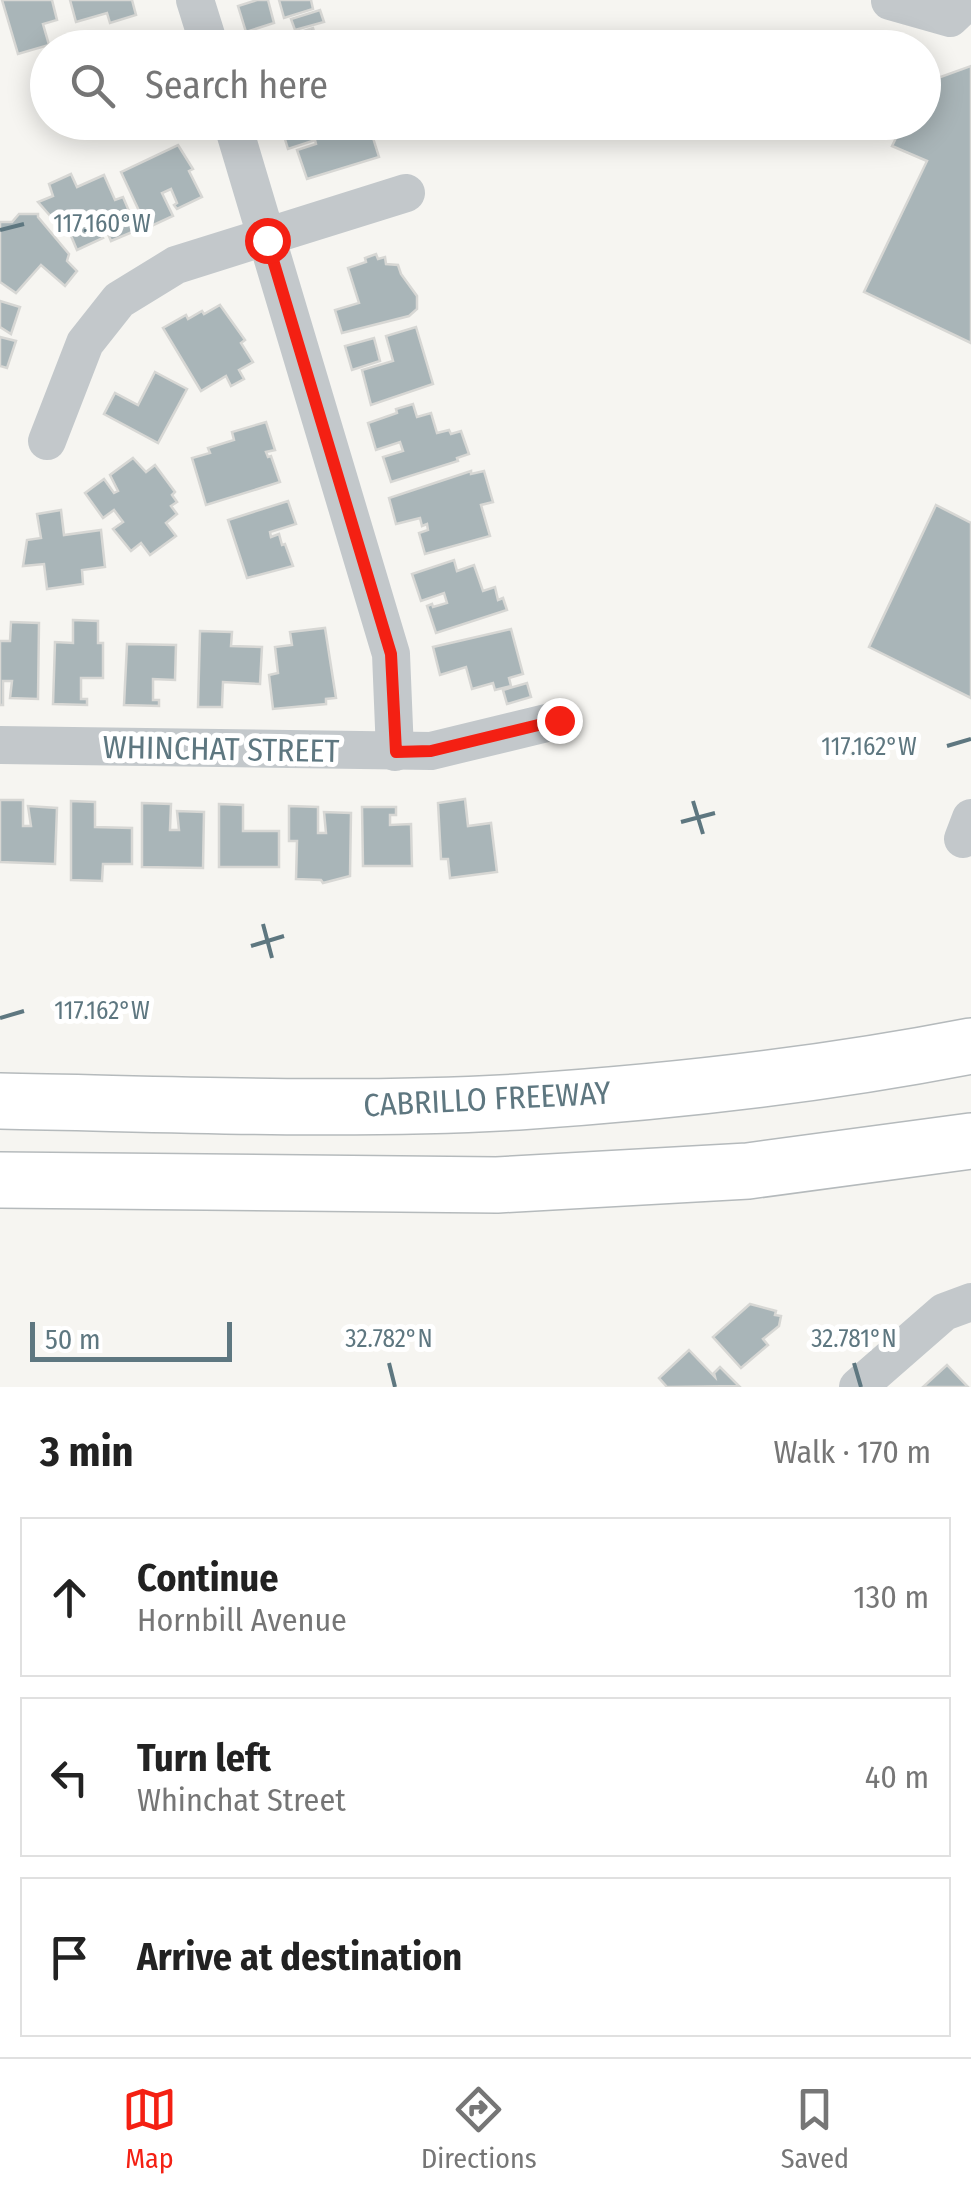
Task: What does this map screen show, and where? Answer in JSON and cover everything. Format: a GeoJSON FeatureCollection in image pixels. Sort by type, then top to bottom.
{"type":"FeatureCollection","features":[{"type":"Feature","properties":{"kind":"highway","name":"CABRILLO FREEWAY"},"geometry":{"type":"LineString","coordinates":[[0,1100],[216,1105],[514,1102],[789,1076],[971,1046]]}},
{"type":"Feature","properties":{"kind":"highway"},"geometry":{"type":"LineString","coordinates":[[0,1180],[497,1185],[748,1172],[971,1141]]}},
{"type":"Feature","properties":{"kind":"street"},"geometry":{"type":"LineString","coordinates":[[196,0],[205,30]]}},
{"type":"Feature","properties":{"kind":"street"},"geometry":{"type":"LineString","coordinates":[[890,1],[950,18],[969,0]]}},
{"type":"Feature","properties":{"kind":"street"},"geometry":{"type":"LineString","coordinates":[[237,140],[391,654],[396,752]]}},
{"type":"Feature","properties":{"kind":"street"},"geometry":{"type":"LineString","coordinates":[[47,440],[85,343],[119,300],[176,265],[406,194]]}},
{"type":"Feature","properties":{"kind":"street","name":"WHINCHAT STREET"},"geometry":{"type":"LineString","coordinates":[[0,745],[431,751],[559,720]]}},
{"type":"Feature","properties":{"kind":"street"},"geometry":{"type":"LineString","coordinates":[[858,1387],[944,1312],[971,1302]]}},
{"type":"Feature","properties":{"kind":"building"},"geometry":{"type":"Polygon","coordinates":[[[2,0],[52,0],[57,20],[43,24],[45,30],[30,30],[30,51],[18,54],[2,0]]]}},
{"type":"Feature","properties":{"kind":"building"},"geometry":{"type":"Polygon","coordinates":[[[70,0],[132,0],[136,15],[110,23],[107,13],[76,22],[70,0]]]}},
{"type":"Feature","properties":{"kind":"building"},"geometry":{"type":"Polygon","coordinates":[[[268,0],[274,23],[245,30],[238,6],[268,0]]]}},
{"type":"Feature","properties":{"kind":"building"},"geometry":{"type":"Polygon","coordinates":[[[279,0],[311,0],[313,9],[284,18],[279,0]]]}},
{"type":"Feature","properties":{"kind":"building"},"geometry":{"type":"Polygon","coordinates":[[[320,10],[324,22],[295,30],[291,19],[320,10]]]}},
{"type":"Feature","properties":{"kind":"building"},"geometry":{"type":"Polygon","coordinates":[[[971,66],[971,343],[864,292],[927,161],[892,146],[895,140],[941,140],[941,77],[971,66]]]}},
{"type":"Feature","properties":{"kind":"building"},"geometry":{"type":"Polygon","coordinates":[[[285,140],[315,140],[288,149],[285,140]]]}},
{"type":"Feature","properties":{"kind":"building"},"geometry":{"type":"Polygon","coordinates":[[[315,140],[374,140],[379,157],[307,179],[297,150],[316,144],[315,140]]]}},
{"type":"Feature","properties":{"kind":"building"},"geometry":{"type":"Polygon","coordinates":[[[178,145],[193,169],[189,171],[202,197],[177,209],[171,189],[162,193],[173,216],[147,228],[121,172],[178,145]]]}},
{"type":"Feature","properties":{"kind":"building"},"geometry":{"type":"Polygon","coordinates":[[[71,174],[77,187],[104,175],[115,200],[123,197],[137,230],[111,241],[101,217],[92,221],[103,238],[77,250],[66,224],[60,227],[38,202],[53,196],[49,184],[71,174]]]}},
{"type":"Feature","properties":{"kind":"building"},"geometry":{"type":"Polygon","coordinates":[[[19,214],[38,214],[69,254],[67,261],[77,271],[65,286],[41,265],[16,293],[0,282],[0,222],[12,222],[19,214]]]}},
{"type":"Feature","properties":{"kind":"building"},"geometry":{"type":"Polygon","coordinates":[[[376,254],[378,259],[385,257],[386,264],[398,265],[417,296],[417,309],[409,316],[342,333],[335,310],[359,303],[348,268],[376,254]]]}},
{"type":"Feature","properties":{"kind":"building"},"geometry":{"type":"Polygon","coordinates":[[[0,301],[20,307],[11,334],[0,327],[0,301]]]}},
{"type":"Feature","properties":{"kind":"building"},"geometry":{"type":"Polygon","coordinates":[[[220,305],[245,340],[241,343],[253,362],[239,370],[244,379],[231,386],[226,376],[201,391],[163,328],[186,315],[188,319],[220,305]]]}},
{"type":"Feature","properties":{"kind":"building"},"geometry":{"type":"Polygon","coordinates":[[[416,327],[433,384],[371,405],[362,370],[393,361],[386,336],[416,327]]]}},
{"type":"Feature","properties":{"kind":"building"},"geometry":{"type":"Polygon","coordinates":[[[0,337],[16,341],[7,368],[0,366],[0,337]]]}},
{"type":"Feature","properties":{"kind":"building"},"geometry":{"type":"Polygon","coordinates":[[[374,338],[380,361],[352,370],[345,346],[374,338]]]}},
{"type":"Feature","properties":{"kind":"building"},"geometry":{"type":"Polygon","coordinates":[[[155,372],[187,389],[158,443],[104,414],[115,393],[138,405],[155,372]]]}},
{"type":"Feature","properties":{"kind":"building"},"geometry":{"type":"Polygon","coordinates":[[[413,404],[417,417],[431,413],[437,433],[461,431],[469,454],[391,482],[383,457],[403,451],[400,442],[376,450],[368,423],[413,404]]]}},
{"type":"Feature","properties":{"kind":"building"},"geometry":{"type":"Polygon","coordinates":[[[266,422],[275,450],[266,452],[280,482],[206,505],[192,458],[234,440],[232,432],[266,422]]]}},
{"type":"Feature","properties":{"kind":"building"},"geometry":{"type":"Polygon","coordinates":[[[133,458],[146,472],[155,465],[175,492],[172,495],[177,502],[171,506],[177,514],[166,523],[176,536],[150,555],[141,543],[131,551],[113,529],[123,522],[114,510],[103,518],[85,493],[104,479],[114,493],[118,491],[110,475],[133,458]]]}},
{"type":"Feature","properties":{"kind":"building"},"geometry":{"type":"Polygon","coordinates":[[[471,471],[484,471],[493,502],[481,505],[490,536],[425,554],[419,533],[428,530],[427,524],[422,526],[420,518],[396,524],[389,498],[471,471]]]}},
{"type":"Feature","properties":{"kind":"building"},"geometry":{"type":"Polygon","coordinates":[[[288,501],[296,524],[270,532],[271,537],[279,534],[293,566],[247,578],[228,520],[288,501]]]}},
{"type":"Feature","properties":{"kind":"building"},"geometry":{"type":"Polygon","coordinates":[[[936,505],[971,523],[971,698],[869,647],[936,505]]]}},
{"type":"Feature","properties":{"kind":"building"},"geometry":{"type":"Polygon","coordinates":[[[61,510],[64,535],[101,530],[105,567],[82,570],[83,584],[47,589],[44,564],[23,566],[27,540],[41,538],[37,514],[61,510]]]}},
{"type":"Feature","properties":{"kind":"building"},"geometry":{"type":"Polygon","coordinates":[[[454,560],[457,571],[474,565],[483,591],[495,587],[498,600],[503,598],[507,610],[436,633],[427,606],[447,603],[444,593],[421,601],[412,574],[454,560]]]}},
{"type":"Feature","properties":{"kind":"building"},"geometry":{"type":"Polygon","coordinates":[[[73,620],[98,621],[98,643],[103,643],[103,678],[81,678],[81,699],[87,699],[87,705],[53,704],[55,642],[73,643],[73,620]]]}},
{"type":"Feature","properties":{"kind":"building"},"geometry":{"type":"Polygon","coordinates":[[[11,622],[39,623],[38,699],[10,698],[12,681],[3,681],[0,705],[0,641],[10,641],[11,622]]]}},
{"type":"Feature","properties":{"kind":"building"},"geometry":{"type":"Polygon","coordinates":[[[325,628],[336,698],[326,699],[326,704],[273,709],[269,675],[278,673],[275,647],[292,645],[290,632],[325,628]]]}},
{"type":"Feature","properties":{"kind":"building"},"geometry":{"type":"Polygon","coordinates":[[[511,629],[523,674],[509,678],[511,686],[495,690],[493,683],[472,689],[466,667],[440,675],[433,647],[511,629]]]}},
{"type":"Feature","properties":{"kind":"building"},"geometry":{"type":"Polygon","coordinates":[[[200,631],[232,632],[231,646],[262,647],[260,684],[223,682],[222,707],[198,707],[200,631]]]}},
{"type":"Feature","properties":{"kind":"building"},"geometry":{"type":"Polygon","coordinates":[[[127,644],[176,645],[175,680],[153,679],[153,700],[159,700],[159,706],[124,705],[127,644]]]}},
{"type":"Feature","properties":{"kind":"building"},"geometry":{"type":"Polygon","coordinates":[[[527,683],[531,697],[507,704],[503,690],[527,683]]]}},
{"type":"Feature","properties":{"kind":"building"},"geometry":{"type":"Polygon","coordinates":[[[465,799],[468,826],[491,823],[497,872],[450,878],[448,859],[441,859],[438,803],[465,799]]]}},
{"type":"Feature","properties":{"kind":"building"},"geometry":{"type":"Polygon","coordinates":[[[0,800],[23,800],[23,826],[31,826],[28,806],[57,808],[55,864],[0,862],[0,800]]]}},
{"type":"Feature","properties":{"kind":"building"},"geometry":{"type":"Polygon","coordinates":[[[71,801],[95,802],[95,827],[132,828],[132,864],[103,864],[102,881],[71,880],[71,801]]]}},
{"type":"Feature","properties":{"kind":"building"},"geometry":{"type":"Polygon","coordinates":[[[142,803],[171,804],[170,830],[179,830],[177,811],[204,812],[203,868],[142,867],[142,803]]]}},
{"type":"Feature","properties":{"kind":"building"},"geometry":{"type":"Polygon","coordinates":[[[219,804],[243,805],[243,831],[279,831],[279,867],[219,867],[219,804]]]}},
{"type":"Feature","properties":{"kind":"building"},"geometry":{"type":"Polygon","coordinates":[[[289,806],[318,807],[318,833],[326,833],[324,812],[351,813],[350,876],[323,883],[296,879],[297,841],[289,841],[289,806]]]}},
{"type":"Feature","properties":{"kind":"building"},"geometry":{"type":"Polygon","coordinates":[[[362,807],[396,807],[396,815],[390,815],[390,825],[411,824],[412,866],[363,866],[362,807]]]}},
{"type":"Feature","properties":{"kind":"building"},"geometry":{"type":"Polygon","coordinates":[[[750,1304],[781,1316],[779,1326],[763,1339],[768,1345],[741,1368],[713,1337],[750,1304]]]}},
{"type":"Feature","properties":{"kind":"building"},"geometry":{"type":"Polygon","coordinates":[[[689,1350],[715,1377],[720,1367],[739,1386],[667,1387],[659,1378],[689,1350]]]}},
{"type":"Feature","properties":{"kind":"building"},"geometry":{"type":"Polygon","coordinates":[[[947,1365],[968,1387],[923,1387],[947,1365]]]}},
{"type":"Feature","properties":{"kind":"route"},"geometry":{"type":"LineString","coordinates":[[267,240],[391,654],[396,752],[431,751],[559,720]]}}]}
